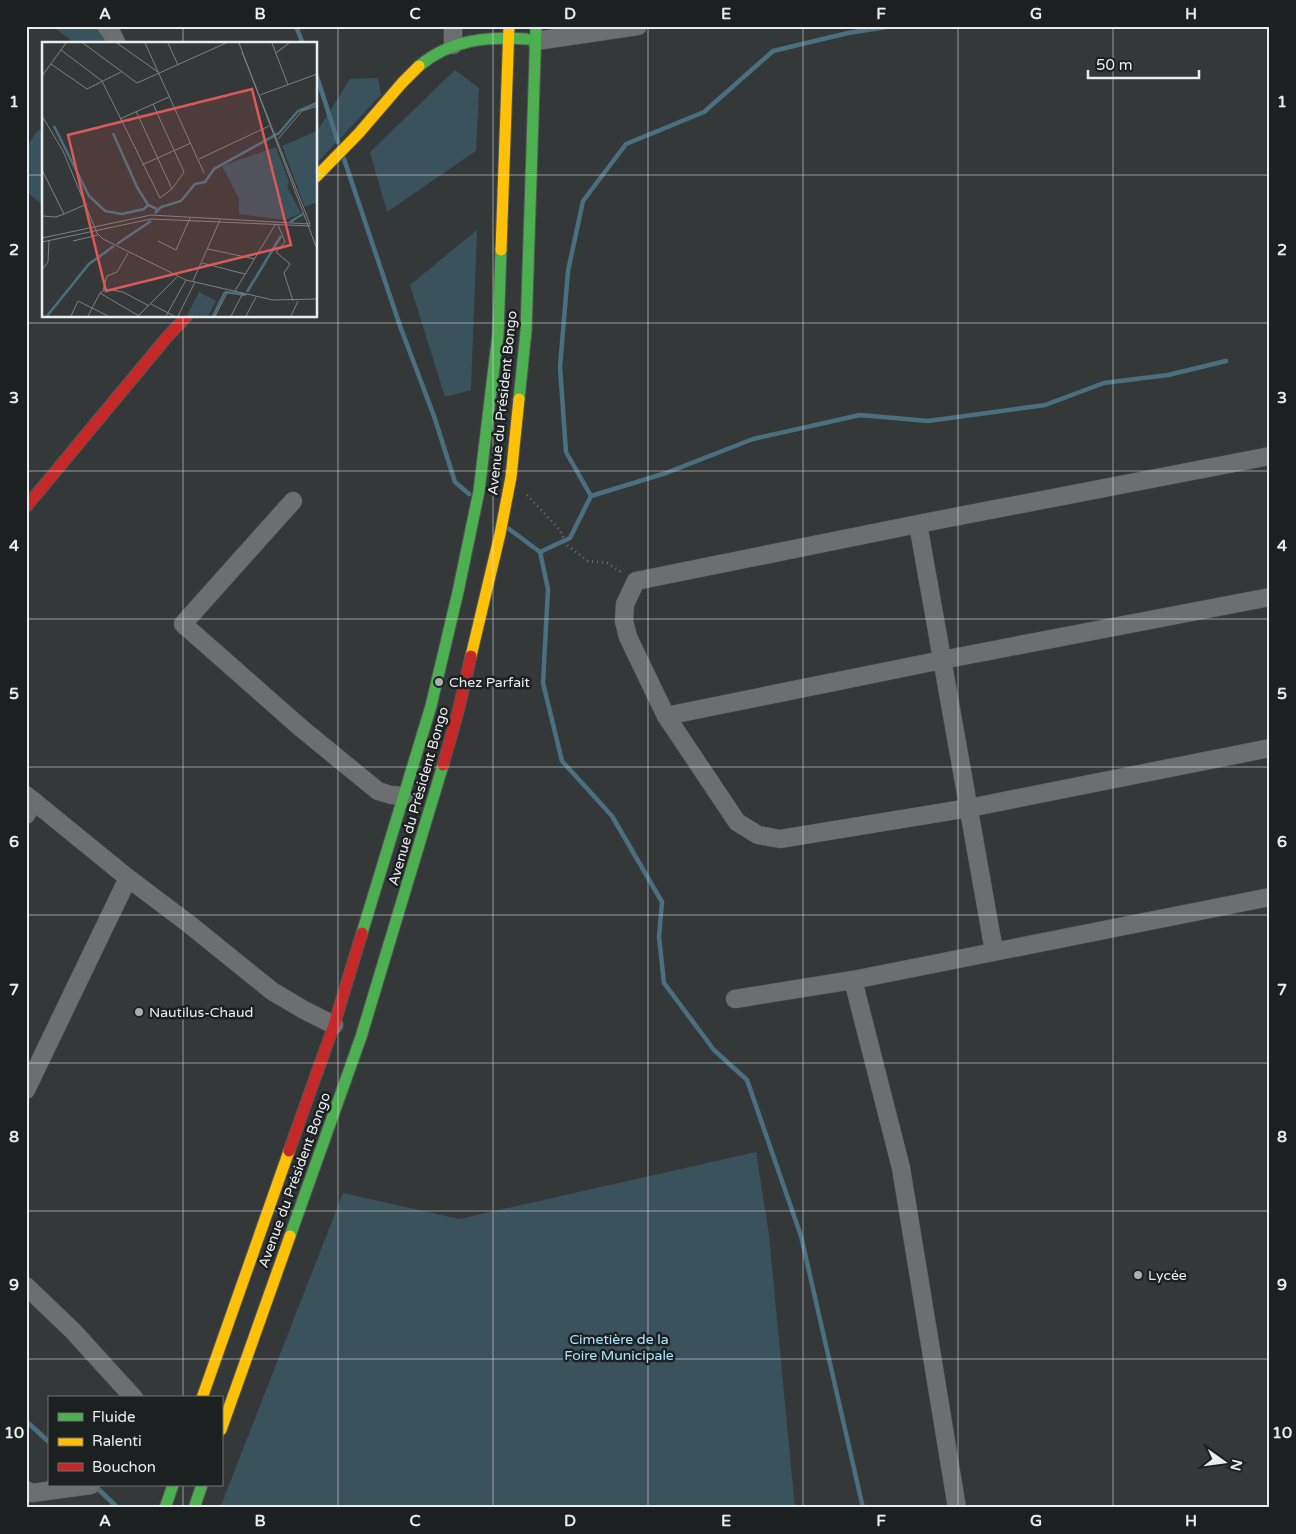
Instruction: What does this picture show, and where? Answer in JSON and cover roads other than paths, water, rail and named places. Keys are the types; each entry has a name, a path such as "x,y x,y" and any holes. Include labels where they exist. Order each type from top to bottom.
{"street":[{"path":"106,26 115,42"},
{"path":"453,26 453,45"},
{"path":"318,175 358,134 408,76 428,58 453,45 509,32 536,33 638,26"},
{"name":"Avenue du Président Bongo","path":"203,1396 334,1025 431,706 471,529 479,490 498,334 509,32"},
{"name":"Avenue du Président Bongo","path":"222,1427 361,1037 458,712 500,534 508,497 526,331 536,33"},
{"path":"26,507 167,337 185,318"},
{"path":"1270,456 918,524 636,582 625,604 624,620 628,637 666,716 737,822 758,835 780,839 969,808 1270,748"},
{"path":"293,501 183,624 301,728 378,791 404,796"},
{"path":"918,524 994,951"},
{"path":"666,716 942,660 1270,597"},
{"path":"29,804 189,924 272,991 334,1025"},
{"path":"26,1090 128,878"},
{"path":"734,999 853,980 1270,897"},
{"path":"853,980 901,1168 957,1508"},
{"path":"26,1286 73,1331 132,1396"},
{"path":"26,1490 32,1493 86,1486"},
{"path":"165,1508 173,1486"},
{"path":"194,1508 202,1486"}],"waterway":[{"path":"296,26 302,42"},
{"path":"591,496 566,452 560,367 568,271 583,201 626,144 704,112 773,51 848,33 892,26"},
{"path":"318,80 338,142"},
{"path":"344,159 400,326 434,416 455,482 469,494"},
{"path":"540,552 570,538 591,496 666,473 753,439 860,415 928,421 1045,405 1104,383 1168,375 1226,361"},
{"path":"509,529 540,552 548,589 543,683 562,761 612,816 662,902 659,937 664,983 714,1050 747,1080 801,1236 863,1508"},
{"path":"26,1421 48,1441"},
{"path":"95,1486 118,1508"}],"place":[{"name":"Chez Parfait","path":"439,682"},
{"name":"Nautilus-Chaud","path":"139,1012"},
{"name":"Lycée","path":"1138,1275"}],"park label":[{"name":"Cimetière de la Foire Municipale","path":"619,1348"}]}
